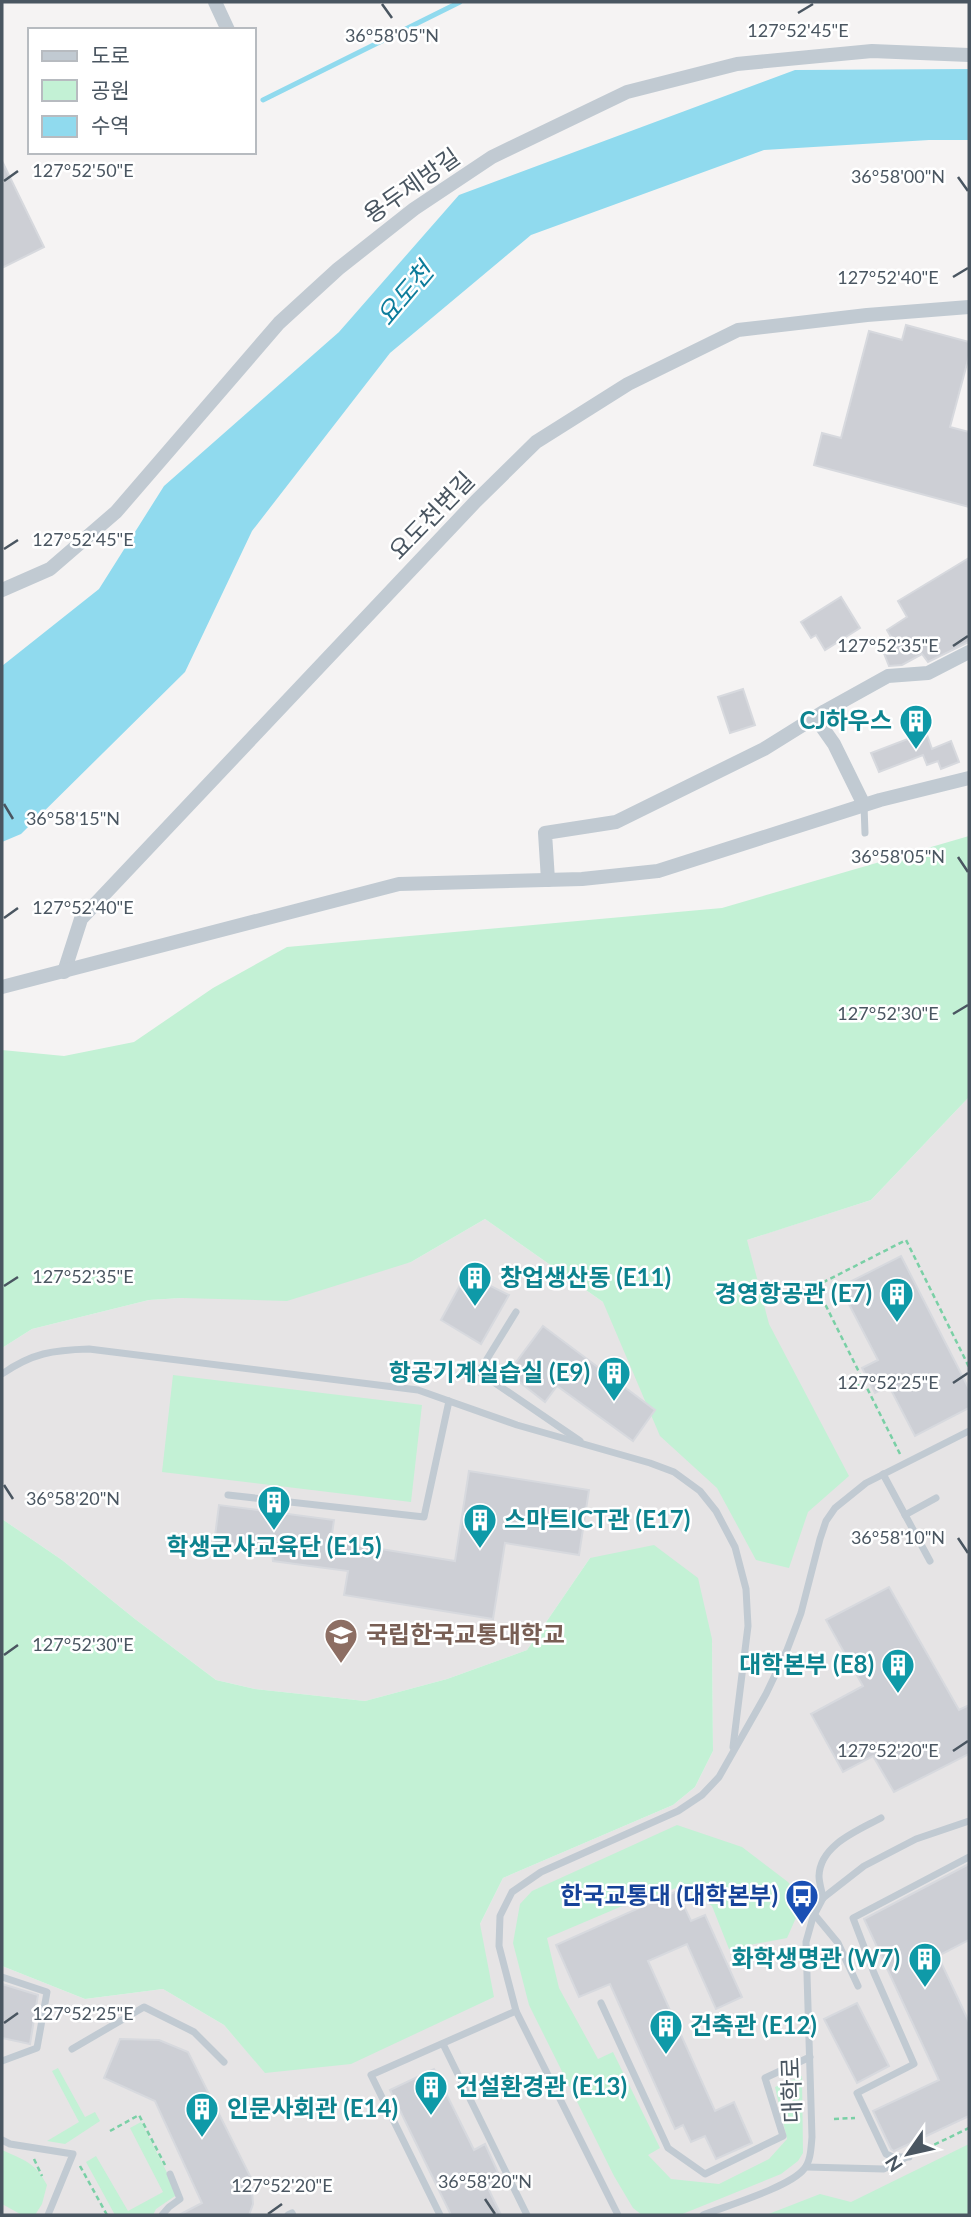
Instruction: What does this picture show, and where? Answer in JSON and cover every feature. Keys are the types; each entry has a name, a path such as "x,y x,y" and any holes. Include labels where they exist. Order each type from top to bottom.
{"street":[{"path":"215,2 227,28"},
{"name":"용두제방길","path":"2,590 50,569 116,512 279,323 338,269 414,209 492,157 627,92 737,64 872,51 969,55"},
{"name":"요도천변길","path":"64,972 81,919 476,501 536,442 628,384 738,330 867,315 969,307"},
{"path":"548,880 545,833 616,822 764,749 888,676 928,673 969,652"},
{"path":"816,717 834,744 864,805"},
{"path":"2,987 399,884 582,879 658,871 864,805 969,778"}],"lane":[{"path":"864,805 865,833"},
{"path":"516,1312 479,1371 586,1446"},
{"path":"2,1374 26,1358 41,1353 89,1349 418,1390 674,1472 700,1491 716,1511 735,1548 746,1589 748,1626 733,1751"},
{"path":"229,1495 424,1517 449,1401"},
{"path":"618,2215 516,2011 499,1946 500,1916 512,1892 541,1872 678,1811 702,1795 719,1777 766,1694 787,1650 801,1612 826,1521 835,1508 854,1491 883,1474 969,1431"},
{"path":"883,1474 930,1561"},
{"path":"905,1515 936,1499"},
{"path":"823,1898 819,1877 826,1855 831,1848 880,1818"},
{"name":"대학로","path":"806,2167 812,2137 806,1942 814,1914 823,1898 875,1860 916,1839 969,1821"},
{"path":"909,2157 886,2154 857,2093 914,2064 853,1918 969,1857"},
{"path":"814,1914 838,1943 858,1986"},
{"path":"2,1977 47,1992 37,2048 2,2060"},
{"path":"601,2003 668,2148 705,2174 783,2136 765,2078 810,2057"},
{"path":"72,2049 144,2007 194,2032 224,2062"},
{"path":"440,2215 370,2076 516,2011"},
{"path":"443,2044 527,2215"},
{"path":"2,2140 10,2144 73,2154 48,2215"},
{"path":"702,2215 779,2185 806,2167 884,2169 909,2157"},
{"path":"163,2215 180,2199 170,2174"}],"path":[{"path":"900,1454 816,1286 906,1240 969,1367"},
{"path":"855,1387 864,1383"},
{"path":"110,2131 139,2115 170,2174"},
{"path":"834,2119 868,2118"},
{"path":"909,2157 969,2128"},
{"path":"73,2154 107,2215"}],"shaded area":[{"name":"국립한국교통대학교","path":"969,1097 969,2215 2,2215 2,1966 85,1999 163,1989 224,2025 265,2072 480,1924 503,1878 673,1805 695,1787 713,1751 712,1639 590,1558 527,1650 447,1679 365,1701 255,1689 216,1680 62,1560 2,1519 2,1348 32,1329 149,1300 182,1298 411,1262 485,1219 603,1302 700,1255 871,1200"}],"green space":[{"path":"969,836 969,1097 871,1200 747,1240 769,1324 849,1476 808,1512 789,1568 756,1560 717,1488 660,1436 603,1302 485,1219 411,1262 287,1301 182,1298 149,1300 32,1329 2,1348 2,1050 64,1056 134,1042 213,988 287,947 722,908"},
{"path":"173,1375 422,1405 411,1502 162,1472"},
{"path":"2,1519 62,1560 216,1680 255,1689 365,1701 447,1679 527,1650 590,1558 654,1545 698,1578 712,1639 713,1751 695,1787 673,1805 503,1878 480,1924 494,1997 351,2064 265,2073 224,2025 163,1989 85,1999 2,1966"},
{"path":"677,1825 742,1847 788,1882 803,1902 787,1938 729,1949 712,1906 682,1886 620,1907 547,1938 559,1988 598,2059 613,2052 660,2148 648,2155 671,2179 719,2184 769,2159 787,2139 775,2087 802,2076 803,2153 798,2161 781,2174 680,2215 642,2215 633,2208 614,2176 529,2005 513,1943 520,1904 532,1891"},
{"path":"58,2068 85,2117 95,2112 100,2121 65,2144 47,2141 79,2122 52,2071"},
{"path":"141,2122 178,2194 156,2209 153,2215 115,2215 86,2162 96,2156 128,2211 163,2192 130,2128"},
{"path":"969,2144 969,2215 766,2215 820,2194 851,2202"},
{"path":"2,2150 23,2159 43,2177 47,2185 42,2204 35,2215 22,2215 2,2204"}],"water":[{"name":"요도천","path":"969,69 969,140 764,150 531,235 390,353 252,531 185,672 21,834 2,842 2,666 99,589 164,486 339,332 459,195 795,70"}],"building":[{"path":"2,161 44,247 2,268"},
{"path":"906,325 969,342 969,356 950,427 969,432 969,507 814,465 822,433 841,438 869,331 902,340"},
{"path":"969,558 969,642 928,662 922,654 902,665 889,666 883,651 895,644 887,630 907,617 898,601"},
{"path":"841,597 860,628 825,650 816,635 811,638 801,622"},
{"path":"743,689 755,725 730,733 718,697"},
{"name":"CJ하우스","path":"926,732 932,749 951,741 959,762 941,769 938,761 927,765 923,755 879,772 871,753"},
{"name":"경영항공관 (E7)","path":"901,1256 969,1389 969,1408 915,1436 889,1386 875,1393 862,1368 878,1360 840,1287"},
{"name":"창업생산동 (E11)","path":"466,1274 509,1295 481,1344 441,1320"},
{"path":"543,1326 655,1410 633,1441 557,1386 545,1402 508,1373"},
{"name":"스마트ICT관 (E17)","path":"469,1471 589,1490 579,1555 505,1543 493,1619 344,1595 348,1571 273,1561 272,1552 214,1544 219,1505 334,1520 331,1541 455,1561"},
{"name":"대학본부 (E8)","path":"889,1587 959,1710 969,1705 969,1754 894,1792 873,1756 843,1772 811,1714 863,1686 826,1620"},
{"name":"화학생명관 (W7)","path":"969,1864 969,1940 938,1956 969,2022 969,2116 894,2151 873,2111 939,2080 864,1919"},
{"name":"건축관 (E12)","path":"677,1891 691,1921 705,1915 742,1997 716,2009 687,1944 648,1961 715,2111 734,2102 752,2143 716,2159 705,2136 691,2142 683,2125 675,2129 610,1984 579,1997 556,1945"},
{"path":"2,1984 38,1995 30,2044 2,2038"},
{"path":"857,2003 889,2066 857,2083 824,2019"},
{"name":"인문사회관 (E14)","path":"120,2039 159,2040 188,2052 251,2178 253,2204 249,2215 179,2215 202,2203 155,2101 104,2078"},
{"name":"건설환경관 (E13)","path":"434,2069 474,2150 485,2144 501,2179 487,2186 501,2215 451,2215 390,2090"}],"waterway":[{"path":"263,100 460,2"}],"place":[{"name":"CJ하우스","path":"916,751"},
{"name":"창업생산동 (E11)","path":"475,1308"},
{"name":"경영항공관 (E7)","path":"897,1324"},
{"name":"항공기계실습실 (E9)","path":"614,1403"},
{"name":"학생군사교육단 (E15)","path":"274,1532"},
{"name":"스마트ICT관 (E17)","path":"480,1550"},
{"name":"국립한국교통대학교","path":"341,1665"},
{"name":"대학본부 (E8)","path":"898,1695"},
{"name":"한국교통대 (대학본부)","path":"802,1926"},
{"name":"화학생명관 (W7)","path":"925,1989"},
{"name":"건축관 (E12)","path":"666,2056"},
{"name":"건설환경관 (E13)","path":"431,2117"},
{"name":"인문사회관 (E14)","path":"202,2139"}]}
